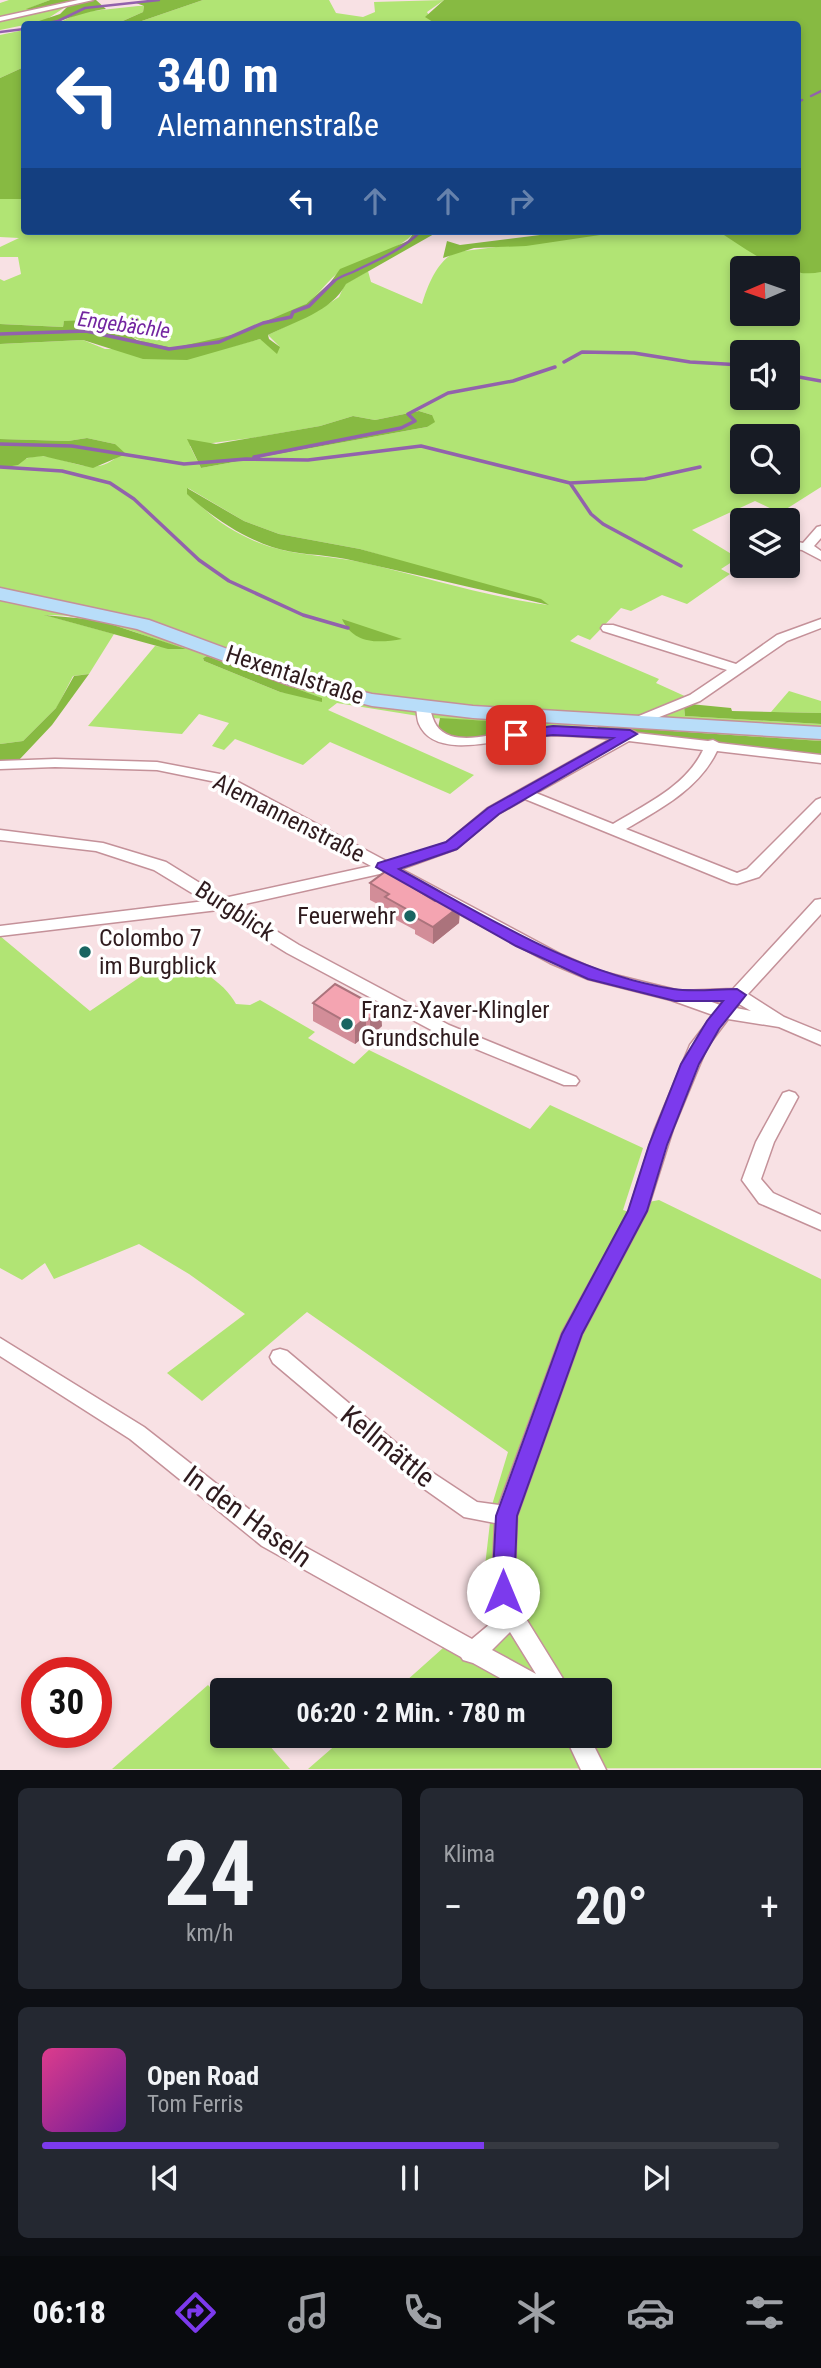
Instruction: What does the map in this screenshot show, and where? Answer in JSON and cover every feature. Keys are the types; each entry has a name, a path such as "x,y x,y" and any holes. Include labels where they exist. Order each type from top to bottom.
{"main road":[{"name":"Hexentalstraße","path":"0,594 117,617 174,634 332,692 423,708 635,728 821,733"}],"street":[{"path":"0,19 89,0"},
{"path":"806,547 821,530"},
{"path":"800,546 821,556"},
{"name":"Hexentalstraße","path":"635,728 687,702 782,638 821,623"},
{"path":"608,628 739,669"},
{"path":"423,708 426,724 433,731 445,739 463,742 553,731 635,728 713,744 821,759"},
{"path":"0,931 222,904 409,862 451,846 471,827 523,793 635,728"},
{"path":"612,830 660,803 708,759 713,744"},
{"name":"Alemannenstraße","path":"0,765 115,764 178,768 220,778 556,959 594,975 675,995 723,1012 782,1022"},
{"path":"523,793 725,876 742,878 753,873 821,803"},
{"name":"Burgblick","path":"0,835 98,846 160,866 326,967 443,1029 570,1081"},
{"path":"551,1678 510,1613 503,1592 506,1516 572,1334 622,1246 638,1211 677,1094 699,1045 737,995 821,904"},
{"name":"Alemannenstraße","path":"675,995 737,995 782,1022 821,1039"},
{"path":"789,1097 765,1142 751,1180 766,1198 821,1223"},
{"name":"In den Haseln","path":"0,1346 137,1433 270,1539 520,1678"},
{"name":"Kellmättle","path":"280,1357 420,1475 472,1510 506,1516"},
{"path":"471,1653 498,1631 510,1613"},
{"path":"583,1748 594,1769"}],"green space":[{"path":"9,0 50,0 27,9 70,4 44,21 21,21 21,26 0,30 0,3"},
{"path":"50,0 96,0 106,9 55,21 39,21 60,14 69,5 34,11 26,9"},
{"path":"203,0 329,0 336,13 363,17 375,12 374,2 444,0 427,12 432,21 142,21"},
{"path":"203,0 142,21 123,21 143,12 144,6 136,3"},
{"path":"444,0 821,0 821,272 800,272 800,256 757,256 724,235 801,235 801,21 431,21 425,17"},
{"path":"144,6 143,12 123,21 62,21 83,12"},
{"path":"21,31 21,68 0,78 0,35"},
{"path":"21,68 21,199 0,199 0,78"},
{"path":"0,199 21,199 21,235 412,235 392,249 341,271 306,304 278,319 223,339 173,348 151,344 131,336 118,329 117,319 64,322 63,327 0,324 0,279 4,281 21,274 18,257 0,257 0,247 19,238 0,237"},
{"path":"412,235 432,235 346,284 322,309 268,335 269,339 280,347 277,354 260,339 187,360 143,359 83,340 0,344 0,324 63,327 64,321 117,319 118,329 137,340 173,348 236,334 306,304 330,283 340,269 408,241"},
{"path":"540,235 600,235 526,246 474,248 443,258 447,241 460,245"},
{"path":"594,235 725,235 762,256 730,256 730,326 800,326 800,273 821,272 821,487 788,508 770,508 755,501 740,508 730,508 730,513 692,530 730,553 730,563 721,569 730,574 687,604 662,595 631,611 621,608 590,640 578,635 570,641 659,679 656,683 689,698 684,707 685,716 821,724 821,741 600,726 542,728 539,724 431,718 337,703 328,710 474,775 450,794 330,742 303,765 235,739 224,750 212,746 229,723 199,714 182,734 88,726 155,646 184,649 98,621 45,615 114,634 89,674 73,676 57,707 23,741 0,744 0,468 37,456 89,466 98,466 117,457 115,444 87,438 68,441 0,439 0,344 83,340 105,349 219,350 260,339 280,347 268,335 319,310 339,297 345,284 368,271 371,282 422,304 431,281 444,261 456,252","holes":["419,411 432,415 427,427 201,468 190,446 320,426 353,416 375,420","188,488 244,521 279,534 360,549 549,605 478,592 360,562 296,553 263,545 214,517 194,498","207,656 321,698 280,692 204,661 203,658"]},
{"path":"419,411 432,415 435,422 427,427 201,468 187,439 216,444 320,426 353,416 375,420"},
{"path":"87,438 115,444 126,454 93,468 43,456 27,458 18,465 0,468 0,439 68,441"},
{"path":"187,488 244,521 279,534 360,549 541,599 549,605 346,559 272,547 249,538 216,518 187,494"},
{"path":"44,615 98,620 186,649 168,649"},
{"path":"342,619 402,639 376,641 360,638 353,634"},
{"path":"207,656 322,698 322,702 280,692 204,661 203,658"},
{"path":"89,674 52,725 19,760 0,762 0,744 23,741 56,708 74,676"},
{"path":"789,691 821,701 821,713 771,712"},
{"path":"690,704 731,708 732,711 821,713 821,724 685,716 684,707"},
{"path":"440,718 539,724 542,728 488,737 459,737 438,728"},
{"path":"599,726 821,741 821,755 597,728"},
{"path":"0,936 90,1011 168,958 206,974 224,988 236,1004 250,1005 260,1000 315,1032 308,1038 354,1064 369,1050 530,1129 550,1105 643,1148 623,1210 643,1217 649,1202 659,1200 821,1279 821,1768 308,1769 332,1748 612,1748 612,1678 409,1678 443,1648 456,1655 487,1627 485,1566 492,1505 508,1452 307,1312 202,1401 167,1373 245,1314 189,1274 139,1244 54,1279 45,1263 22,1280 0,1268"},
{"path":"208,1685 210,1748 272,1748 290,1769 112,1769"}],"building":[{"path":"386,871 435,901 441,896 460,906 433,927 385,897 389,894 370,883"},
{"path":"335,984 381,1009 355,1027 313,1003"}],"waterway":[{"path":"58,21 85,8 159,0"},
{"path":"0,32 21,29"},
{"name":"Engebächle","path":"811,96 821,91"},
{"name":"Engebächle","path":"332,283 390,254 416,235"},
{"name":"Engebächle","path":"0,334 86,331 169,349 219,342 263,323 291,317 293,312 309,306 332,283"},
{"path":"564,362 582,352 634,353 690,362 730,364"},
{"path":"254,457 401,428 415,421 408,414 448,393 513,381 555,367"},
{"path":"800,377 821,381"},
{"path":"0,444 72,446 184,464 246,459 308,460 421,446 570,483"},
{"path":"0,467 62,471 110,483 134,499 199,560 229,581 303,615 348,628"},
{"path":"570,483 645,479 700,467"},
{"path":"570,483 591,514 603,524 681,566"}],"place":[{"name":"Feuerwehr","path":"410,916"},
{"name":"Colombo 7 im Burgblick","path":"85,952"},
{"name":"Franz-Xaver-Klingler Grundschule","path":"347,1024"}],"route":[{"path":"503,1592 502,1563 506,1516 528,1447 572,1334 622,1246 638,1211 652,1161 699,1045 737,995 675,995 594,975 522,943 384,867 409,862 451,846 493,811 630,734 553,731 516,735"}]}
